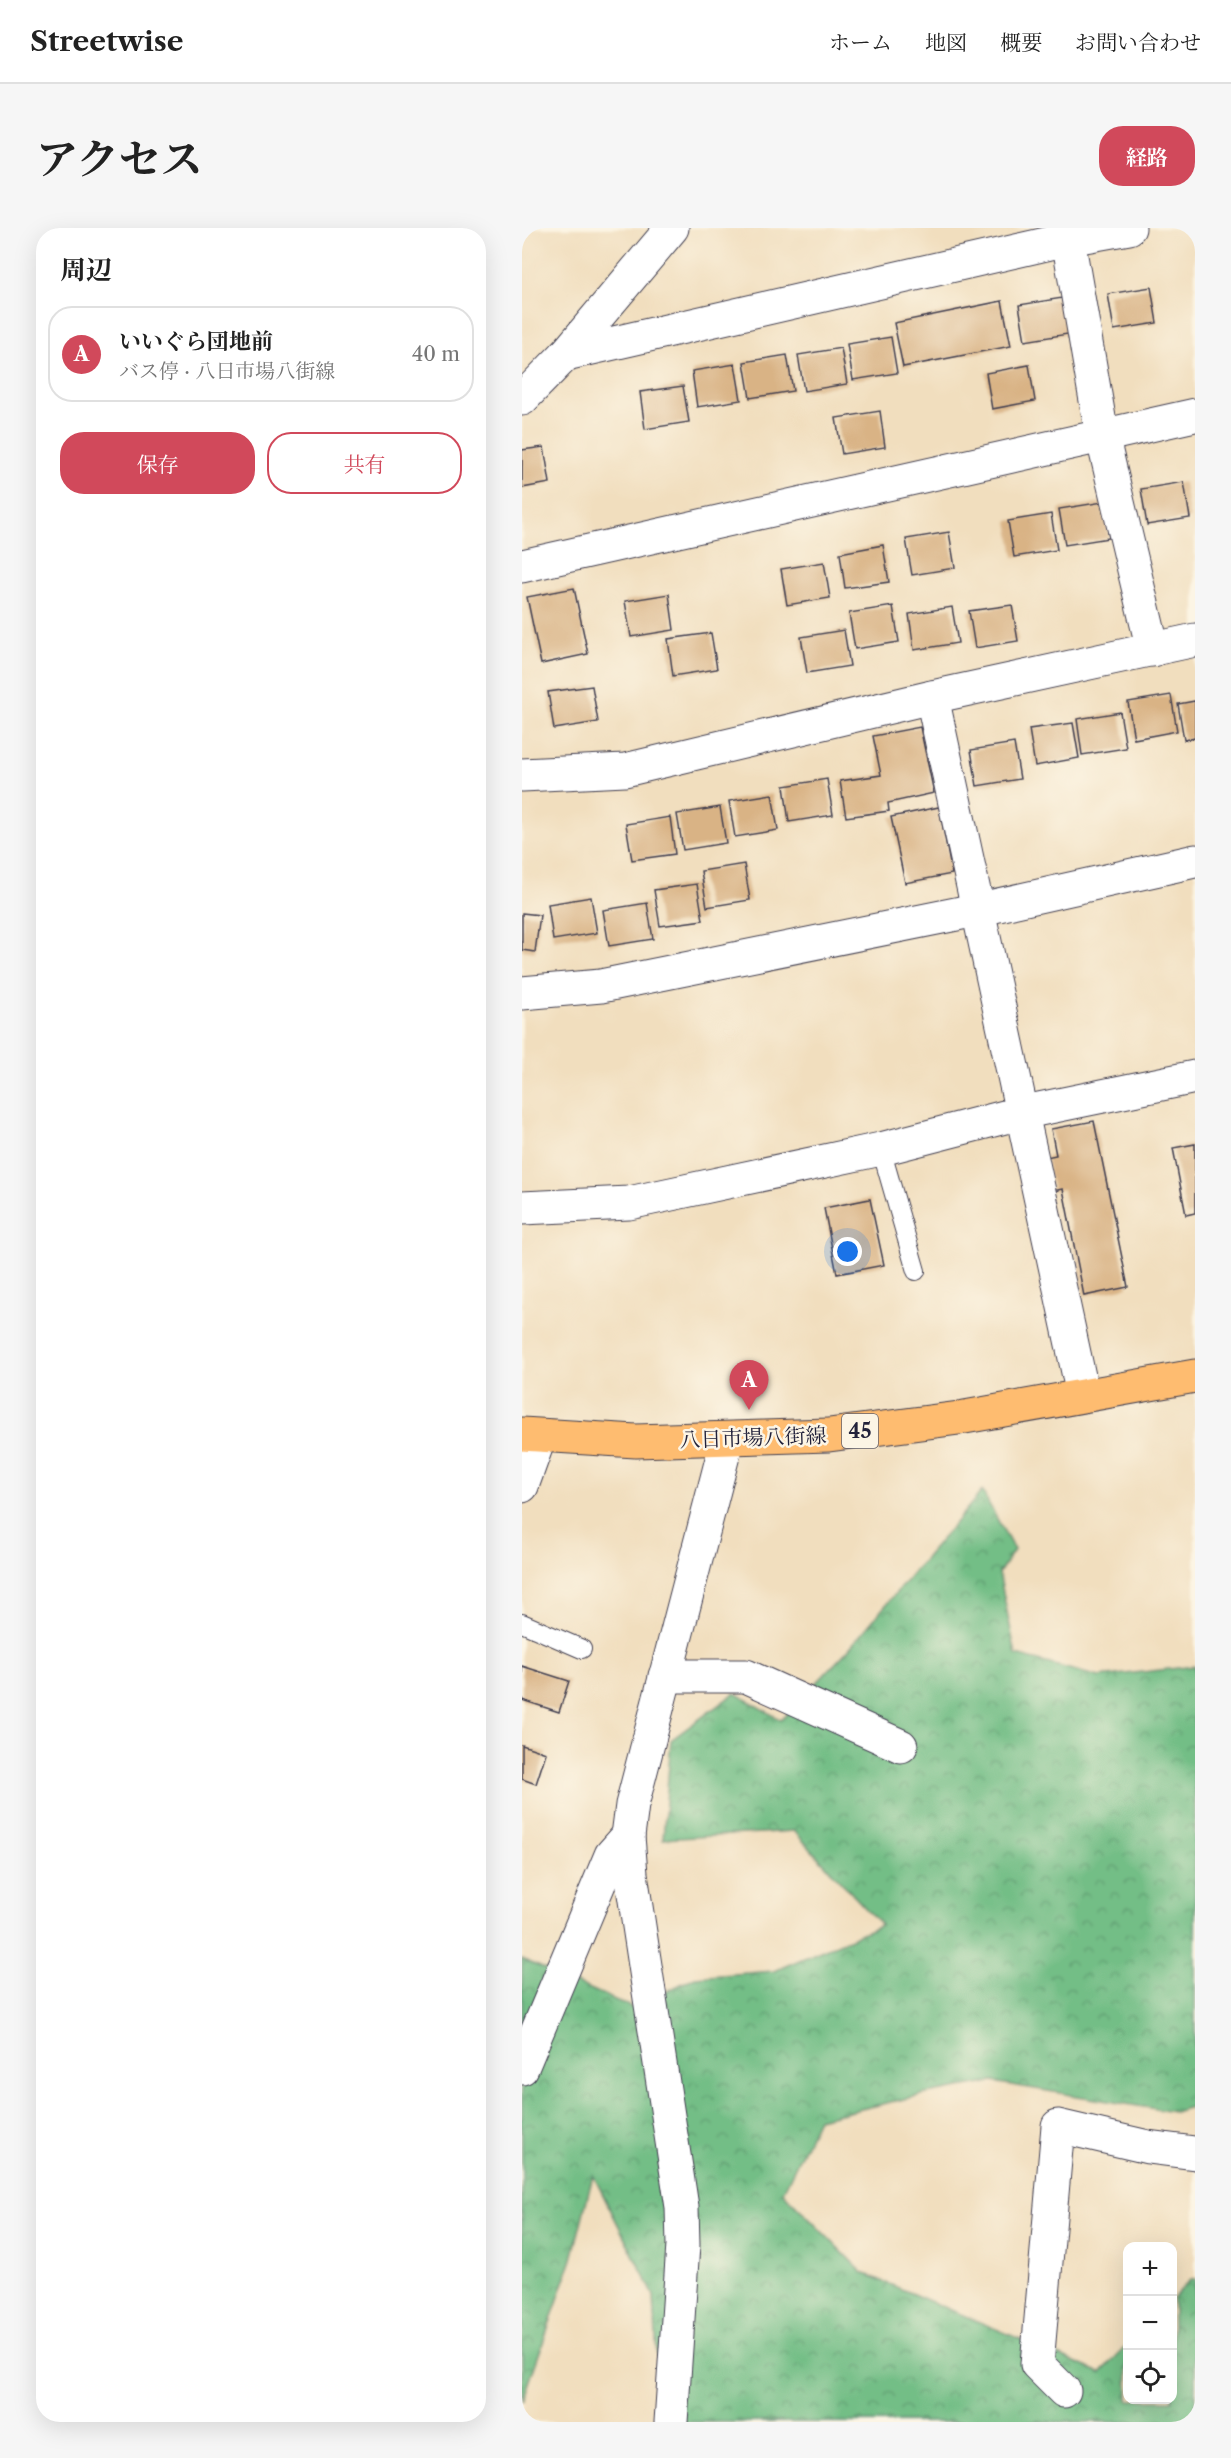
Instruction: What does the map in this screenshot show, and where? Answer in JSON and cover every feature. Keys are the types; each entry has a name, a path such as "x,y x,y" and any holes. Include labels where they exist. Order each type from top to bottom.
{"main road":[{"name":"八日市場八街線","path":"531,1435 636,1442 829,1435 959,1418 1195,1376"}],"street":[{"path":"522,399 566,354 672,228"},
{"path":"566,354 1068,239 1129,228"},
{"path":"1068,239 1102,435 1153,650"},
{"path":"522,566 1195,414"},
{"path":"522,775 625,770 932,697 1195,640"},
{"path":"932,697 976,910 1083,1395"},
{"path":"522,993 601,986 976,910 1195,861"},
{"path":"522,1208 629,1203 881,1149 1020,1113 1195,1077"},
{"path":"522,1486 531,1435"},
{"path":"665,2419 683,2246 682,2207 628,1836 632,1805 727,1440"},
{"path":"665,1676 746,1676 901,1746"},
{"path":"522,2068 611,1855 628,1836"},
{"path":"1064,2391 1037,2364 1058,2126 1148,2147 1195,2153"}],"lane":[{"path":"881,1149 916,1271"},
{"path":"522,1623 582,1648"}],"green space":[{"path":"982,1491 1014,1550 999,1573 1016,1655 1099,1677 1195,1666 1195,2106 1174,2112 993,2082 926,2094 818,2119 783,2192 863,2273 1101,2373 1123,2349 1123,2404 1177,2404 1177,2294 1190,2280 1195,2280 1195,2422 660,2422 654,2296 593,2175 572,2259 522,2403 522,1959 633,2008 695,1977 774,1971 881,1925 794,1831 663,1839 671,1740 735,1693 781,1720 847,1651"}],"building":[{"path":"1151,287 1157,323 1114,330 1108,294"},
{"path":"1062,298 1068,334 1025,341 1019,305"},
{"path":"1002,301 1011,346 903,367 894,323"},
{"path":"891,337 897,373 853,380 847,344"},
{"path":"841,348 847,384 804,391 798,355"},
{"path":"787,355 793,391 750,398 744,362"},
{"path":"735,364 741,400 697,407 692,371"},
{"path":"1029,365 1035,401 992,409 986,373"},
{"path":"683,386 689,422 645,429 640,392"},
{"path":"880,411 885,447 842,454 836,418"},
{"path":"544,447 550,483 522,488 522,450"},
{"path":"1184,482 1190,518 1147,525 1141,489"},
{"path":"1103,502 1109,538 1065,545 1059,509"},
{"path":"1051,514 1057,550 1014,557 1008,521"},
{"path":"949,532 955,568 912,575 906,539"},
{"path":"883,545 889,582 845,588 840,553"},
{"path":"824,562 830,598 787,605 781,569"},
{"path":"574,588 588,654 541,664 527,597"},
{"path":"669,594 674,630 631,637 625,601"},
{"path":"1012,605 1018,641 975,648 969,611"},
{"path":"893,606 899,642 855,649 849,613"},
{"path":"952,607 958,643 914,650 909,614"},
{"path":"844,630 850,666 807,673 801,637"},
{"path":"711,633 717,669 673,676 668,639"},
{"path":"592,686 598,722 554,729 548,692"},
{"path":"1171,695 1177,731 1134,739 1128,702"},
{"path":"1195,701 1195,738 1184,740 1178,704"},
{"path":"1120,712 1126,748 1082,755 1077,719"},
{"path":"1073,723 1079,758 1035,766 1029,729"},
{"path":"920,727 934,793 888,803 889,811 846,817 840,781 881,775 873,736"},
{"path":"1014,743 1020,779 977,786 971,750"},
{"path":"827,779 833,815 789,822 784,786"},
{"path":"772,794 778,830 735,837 729,801"},
{"path":"720,807 726,843 683,850 677,814"},
{"path":"939,807 952,874 905,883 891,817"},
{"path":"670,817 675,854 632,860 626,824"},
{"path":"744,864 750,900 707,907 701,871"},
{"path":"697,884 703,920 660,926 654,890"},
{"path":"591,897 597,933 553,940 548,904"},
{"path":"647,903 653,939 609,946 603,910"},
{"path":"522,913 540,915 535,952 522,950"},
{"path":"1094,1121 1128,1287 1084,1296 1063,1189 1053,1191 1046,1157 1056,1155 1051,1129"},
{"path":"1195,1144 1195,1213 1186,1215 1173,1148"},
{"path":"870,1199 884,1265 837,1274 824,1208"},
{"path":"522,1666 569,1681 559,1712 522,1700"},
{"path":"522,1745 546,1753 536,1784 522,1779"}],"place":[{"name":"いいぐら団地前","path":"749,1410"}]}
